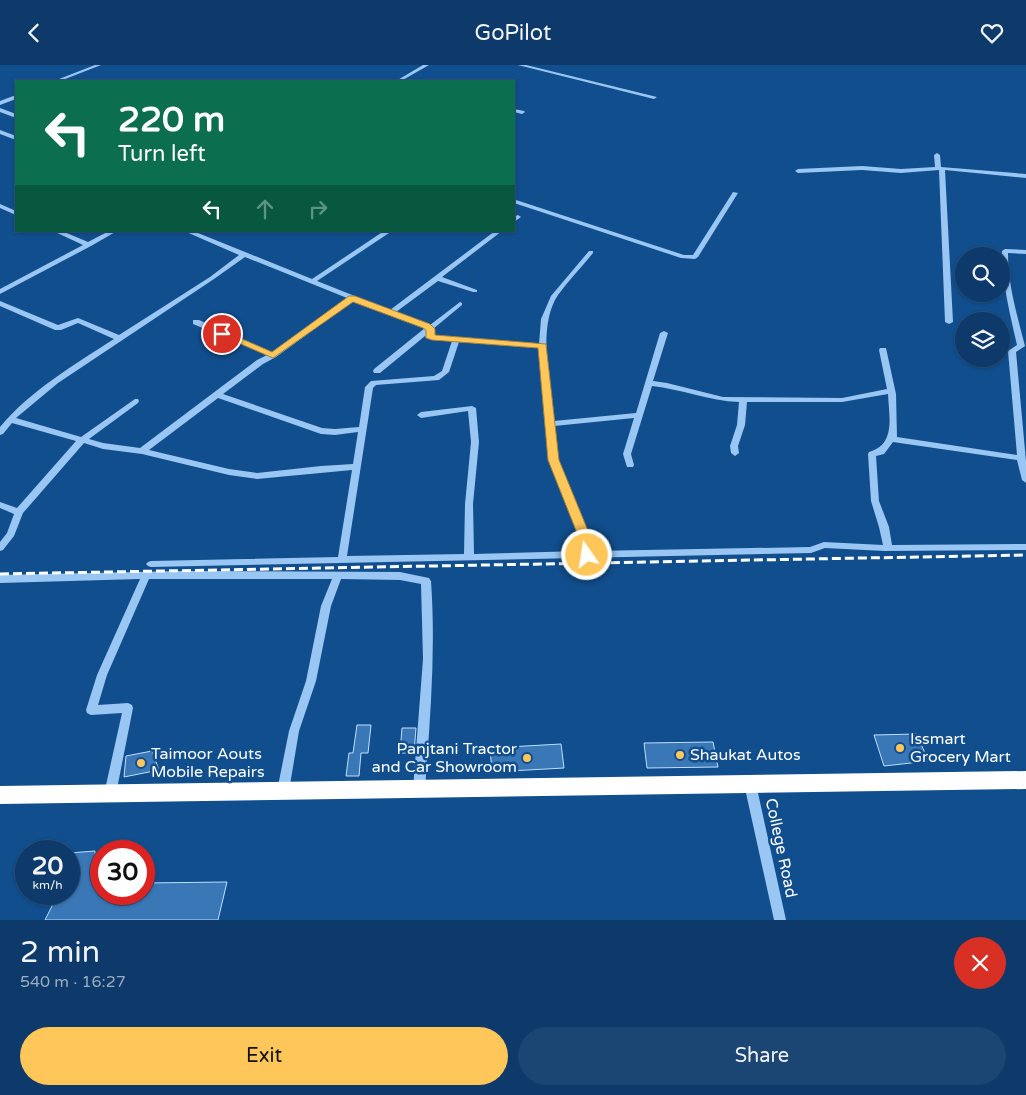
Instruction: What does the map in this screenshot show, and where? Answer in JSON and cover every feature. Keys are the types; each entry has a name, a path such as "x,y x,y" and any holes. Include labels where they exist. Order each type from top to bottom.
{"highway":[{"path":"0,795 1026,780"}],"street":[{"path":"59,80 99,65"},
{"path":"402,80 427,65"},
{"path":"520,65 654,97 647,91 531,65"},
{"path":"0,103 15,97"},
{"path":"0,110 15,116"},
{"path":"515,110 522,112"},
{"path":"0,131 15,138"},
{"path":"937,155 940,169 948,322"},
{"path":"798,171 862,168 901,171 940,169 1026,176"},
{"path":"515,201 683,257 695,257 735,193"},
{"path":"0,206 15,213"},
{"path":"58,232 89,245"},
{"path":"0,292 112,232"},
{"path":"189,232 430,329"},
{"path":"312,282 387,232"},
{"path":"391,313 498,232"},
{"path":"587,555 585,538 554,460 542,346 545,319 554,296 591,251"},
{"path":"1026,252 1006,251 1005,265 1009,295 1023,347 1012,351 1021,458 1026,480"},
{"path":"0,432 12,420 15,414 55,381 244,254"},
{"path":"437,278 475,291"},
{"path":"142,451 260,362 273,355 352,298"},
{"path":"0,303 58,328 78,321 119,338"},
{"path":"377,371 460,304"},
{"path":"196,322 273,355"},
{"path":"430,329 429,336 456,340 542,346"},
{"path":"630,465 627,454 664,333"},
{"path":"342,561 369,387 374,383 436,378 445,372 456,340"},
{"path":"883,350 891,391 893,437 881,452 872,455 876,501 888,548"},
{"path":"648,383 667,385 723,399 842,399 891,391"},
{"path":"218,395 321,431 335,432 362,429"},
{"path":"735,453 734,446 741,425 742,399"},
{"path":"0,548 11,534 19,512 82,440 135,401"},
{"path":"421,415 472,409 475,442 469,504 469,558"},
{"path":"549,424 640,415"},
{"path":"12,420 103,446 142,451 229,473 257,476 356,467"},
{"path":"891,439 1021,458"},
{"path":"0,505 19,512"},
{"path":"151,564 811,550 824,545 888,548 1026,547"},
{"path":"284,791 294,731 311,681 326,606 338,575"},
{"path":"0,579 338,575 400,576 426,581 429,618 428,671 419,789"},
{"path":"110,794 128,708 91,710 102,675 146,576"},
{"name":"College Road","path":"750,784 780,920"}],"building":[{"path":"357,725 371,725 368,753 361,753 359,776 346,776 349,753 353,753"},
{"path":"402,728 416,728 414,753 400,753"},
{"name":"Issmart Grocery Mart","path":"916,734 929,761 884,766 874,735"},
{"name":"Shaukat Autos","path":"713,742 718,767 647,768 644,743"},
{"name":"Panjtani Tractor and Car Showroom","path":"561,744 564,768 492,772 490,748"},
{"name":"Taimoor Aouts Mobile Repairs","path":"152,751 159,770 124,777 126,756"},
{"path":"90,851 90,905 155,905 155,883 227,882 218,920 45,920 52,905 80,905 80,852"}],"railway":[{"path":"0,574 1026,555"}],"place":[{"name":"Issmart Grocery Mart","path":"900,748"},
{"name":"Shaukat Autos","path":"680,755"},
{"name":"Panjtani Tractor and Car Showroom","path":"527,758"},
{"name":"Taimoor Aouts Mobile Repairs","path":"141,763"}],"route":[{"path":"222,334 273,355 352,298 426,326 430,329 429,336 435,338 542,346 545,391 554,460 585,538 587,555"}]}
